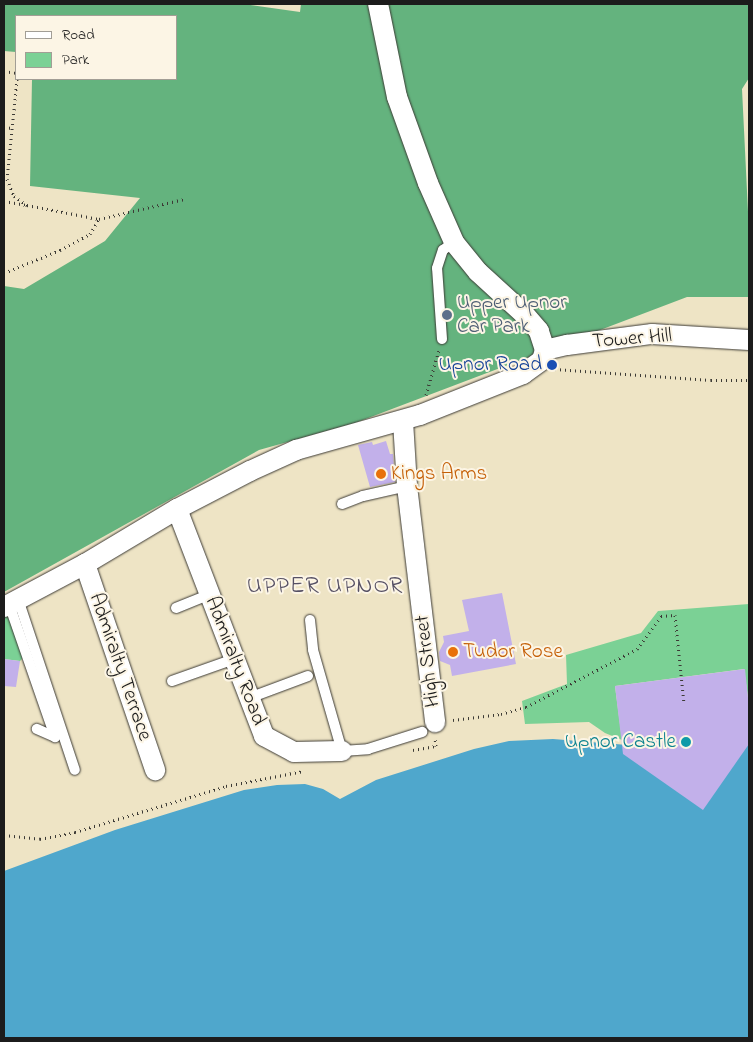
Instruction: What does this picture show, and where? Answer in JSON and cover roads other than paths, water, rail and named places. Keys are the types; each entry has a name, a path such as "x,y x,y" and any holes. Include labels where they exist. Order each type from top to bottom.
{"street":[{"path":"10,603 85,564 177,509 250,471 296,450 412,418 524,374 542,360 545,350 539,331 524,314 478,272 454,242 428,183 397,97 378,4"},
{"name":"Tower Hill","path":"545,350 567,344 652,334 749,340"},
{"name":"High Street","path":"412,418 407,486 429,727"},
{"name":"Admiralty Road","path":"177,509 264,736 294,752 342,751"},
{"name":"Admiralty Terrace","path":"85,564 156,770"}],"lane":[{"path":"442,339 437,268 443,250 454,242"},
{"path":"342,504 363,496 407,486"},
{"path":"176,608 210,594"},
{"path":"10,603 55,737 38,730"},
{"path":"10,603 75,770"},
{"path":"310,620 313,650 342,751 368,749 429,727"},
{"path":"172,681 234,659"},
{"path":"249,698 308,676"}],"water":[{"path":"749,724 749,1038 4,1038 4,871 115,830 244,790 277,785 305,784 323,789 340,799 376,780 474,749 509,741 553,739 640,746"}],"place":[{"name":"Upper Upnor Car Park","path":"447,315"},
{"name":"Upnor Road","path":"552,365"},
{"name":"Kings Arms","path":"381,474"},
{"name":"Tudor Rose","path":"453,652"},
{"name":"Upnor Castle","path":"686,742"}],"district":[{"name":"UPPER UPNOR","path":"325,587"}]}
